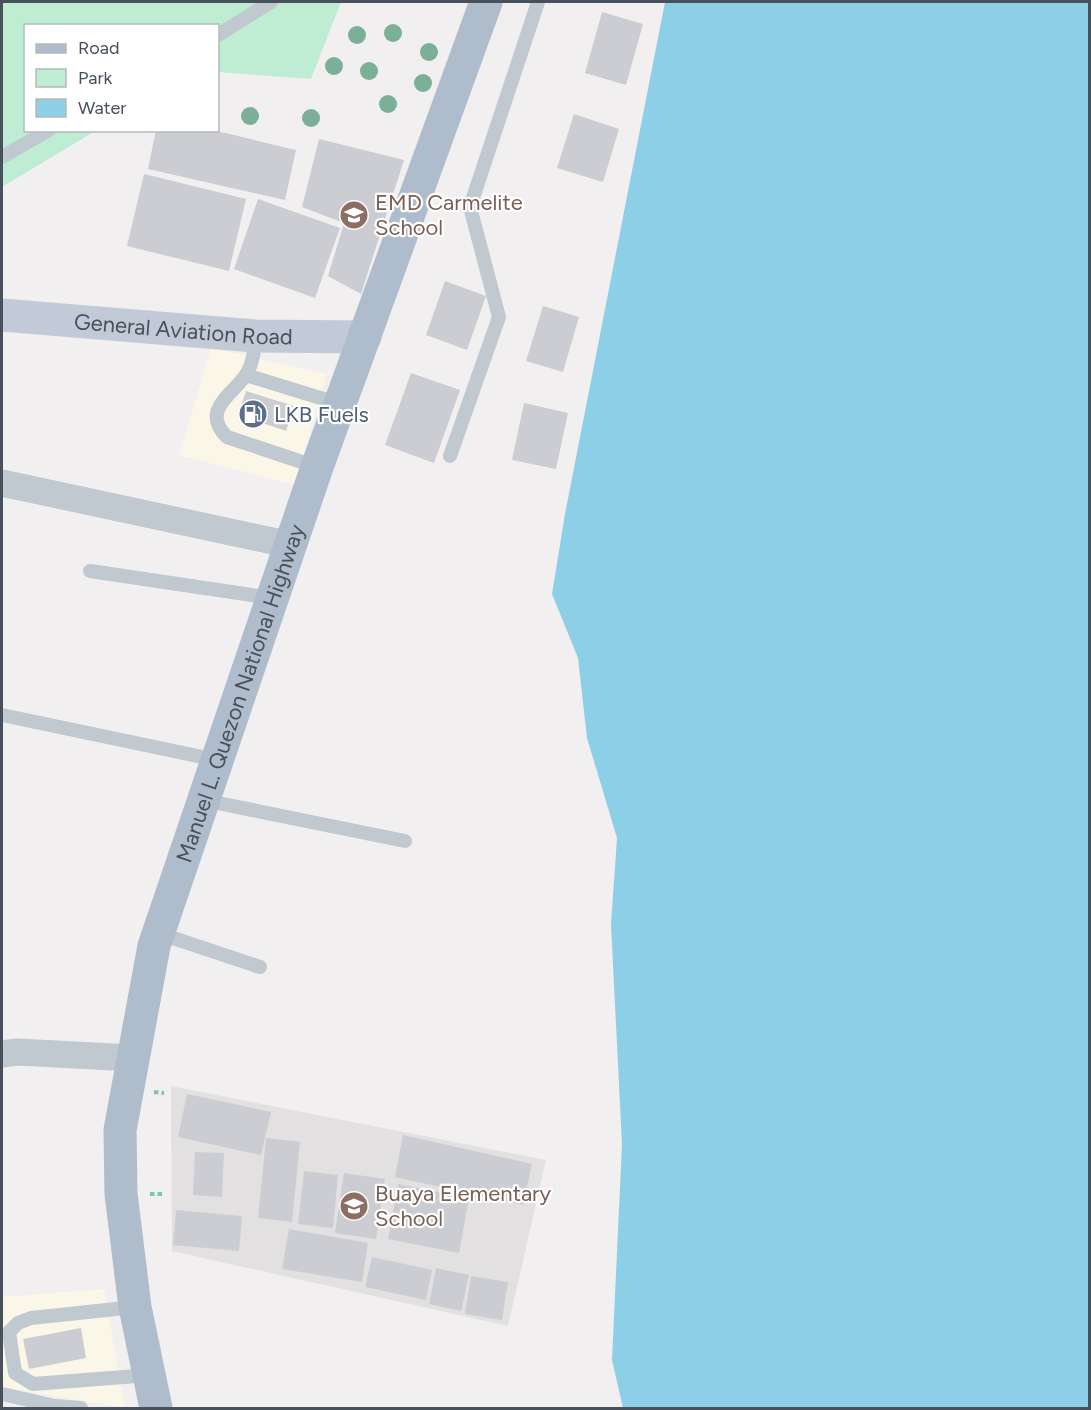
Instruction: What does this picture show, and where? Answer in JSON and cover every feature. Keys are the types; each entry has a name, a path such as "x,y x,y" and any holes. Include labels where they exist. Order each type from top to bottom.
{"main road":[{"name":"Manuel L. Quezon National Highway","path":"156,1408 135,1306 121,1194 120,1130 154,946 340,404 486,2"},
{"name":"General Aviation Road","path":"2,315 255,336 365,337"}],"street":[{"path":"2,483 291,545"},
{"path":"2,1054 17,1052 133,1058"}],"lane":[{"path":"219,34 271,2"},
{"path":"450,456 499,316 470,207 537,2"},
{"path":"2,157 46,132"},
{"path":"255,336 254,358 246,375 223,398 216,419 220,430 227,437 318,467"},
{"path":"246,375 340,404"},
{"path":"90,571 272,598"},
{"path":"2,715 217,760"},
{"path":"203,800 405,841"},
{"path":"158,933 260,968"},
{"path":"135,1306 31,1318 18,1323 9,1332 15,1373 33,1384 150,1375"},
{"path":"2,1394 55,1406 81,1408"}],"shaded area":[{"name":"LKB Fuels","path":"211,348 327,374 295,485 179,455"},
{"name":"Buaya Elementary School","path":"171,1086 546,1160 508,1326 172,1251"},
{"path":"104,1289 125,1408 2,1387 2,1297"}],"green space":[{"path":"2,2 341,2 311,79 219,72 219,24 24,24 24,132 93,132 2,187"}],"water":[{"path":"665,2 1089,2 1089,1408 623,1408 612,1360 622,1144 611,924 617,838 587,738 578,658 552,594 565,514"}],"building":[{"path":"602,12 643,24 626,85 585,73"},
{"path":"574,114 619,129 603,182 557,168"},
{"path":"219,131 296,150 285,200 148,169 156,132"},
{"name":"EMD Carmelite School","path":"319,139 404,160 361,294 328,276 344,223 302,207"},
{"path":"144,174 246,199 229,271 127,246"},
{"path":"258,199 340,228 315,298 234,269"},
{"path":"445,281 486,296 467,350 426,335"},
{"path":"543,306 579,317 563,372 526,361"},
{"path":"411,373 460,390 434,463 385,445"},
{"path":"246,391 294,406 286,431 238,415"},
{"path":"524,403 568,413 556,469 512,460"},
{"path":"187,1094 271,1112 261,1155 178,1137"},
{"path":"403,1135 532,1164 523,1205 395,1177"},
{"path":"266,1138 300,1142 292,1222 258,1218"},
{"path":"195,1152 224,1153 222,1197 193,1195"},
{"path":"304,1171 338,1175 333,1228 298,1224"},
{"path":"344,1173 385,1179 376,1239 335,1233"},
{"path":"398,1184 469,1198 459,1253 388,1239"},
{"path":"176,1210 242,1216 239,1251 173,1245"},
{"path":"289,1229 368,1243 362,1282 282,1269"},
{"path":"372,1257 432,1270 426,1300 365,1287"},
{"path":"436,1268 469,1275 461,1311 429,1304"},
{"path":"471,1276 508,1282 502,1320 465,1314"},
{"path":"81,1328 86,1358 29,1369 23,1339"}],"place":[{"name":"EMD Carmelite School","path":"354,215"},
{"name":"LKB Fuels","path":"253,414"},
{"name":"Buaya Elementary School","path":"354,1206"}]}
